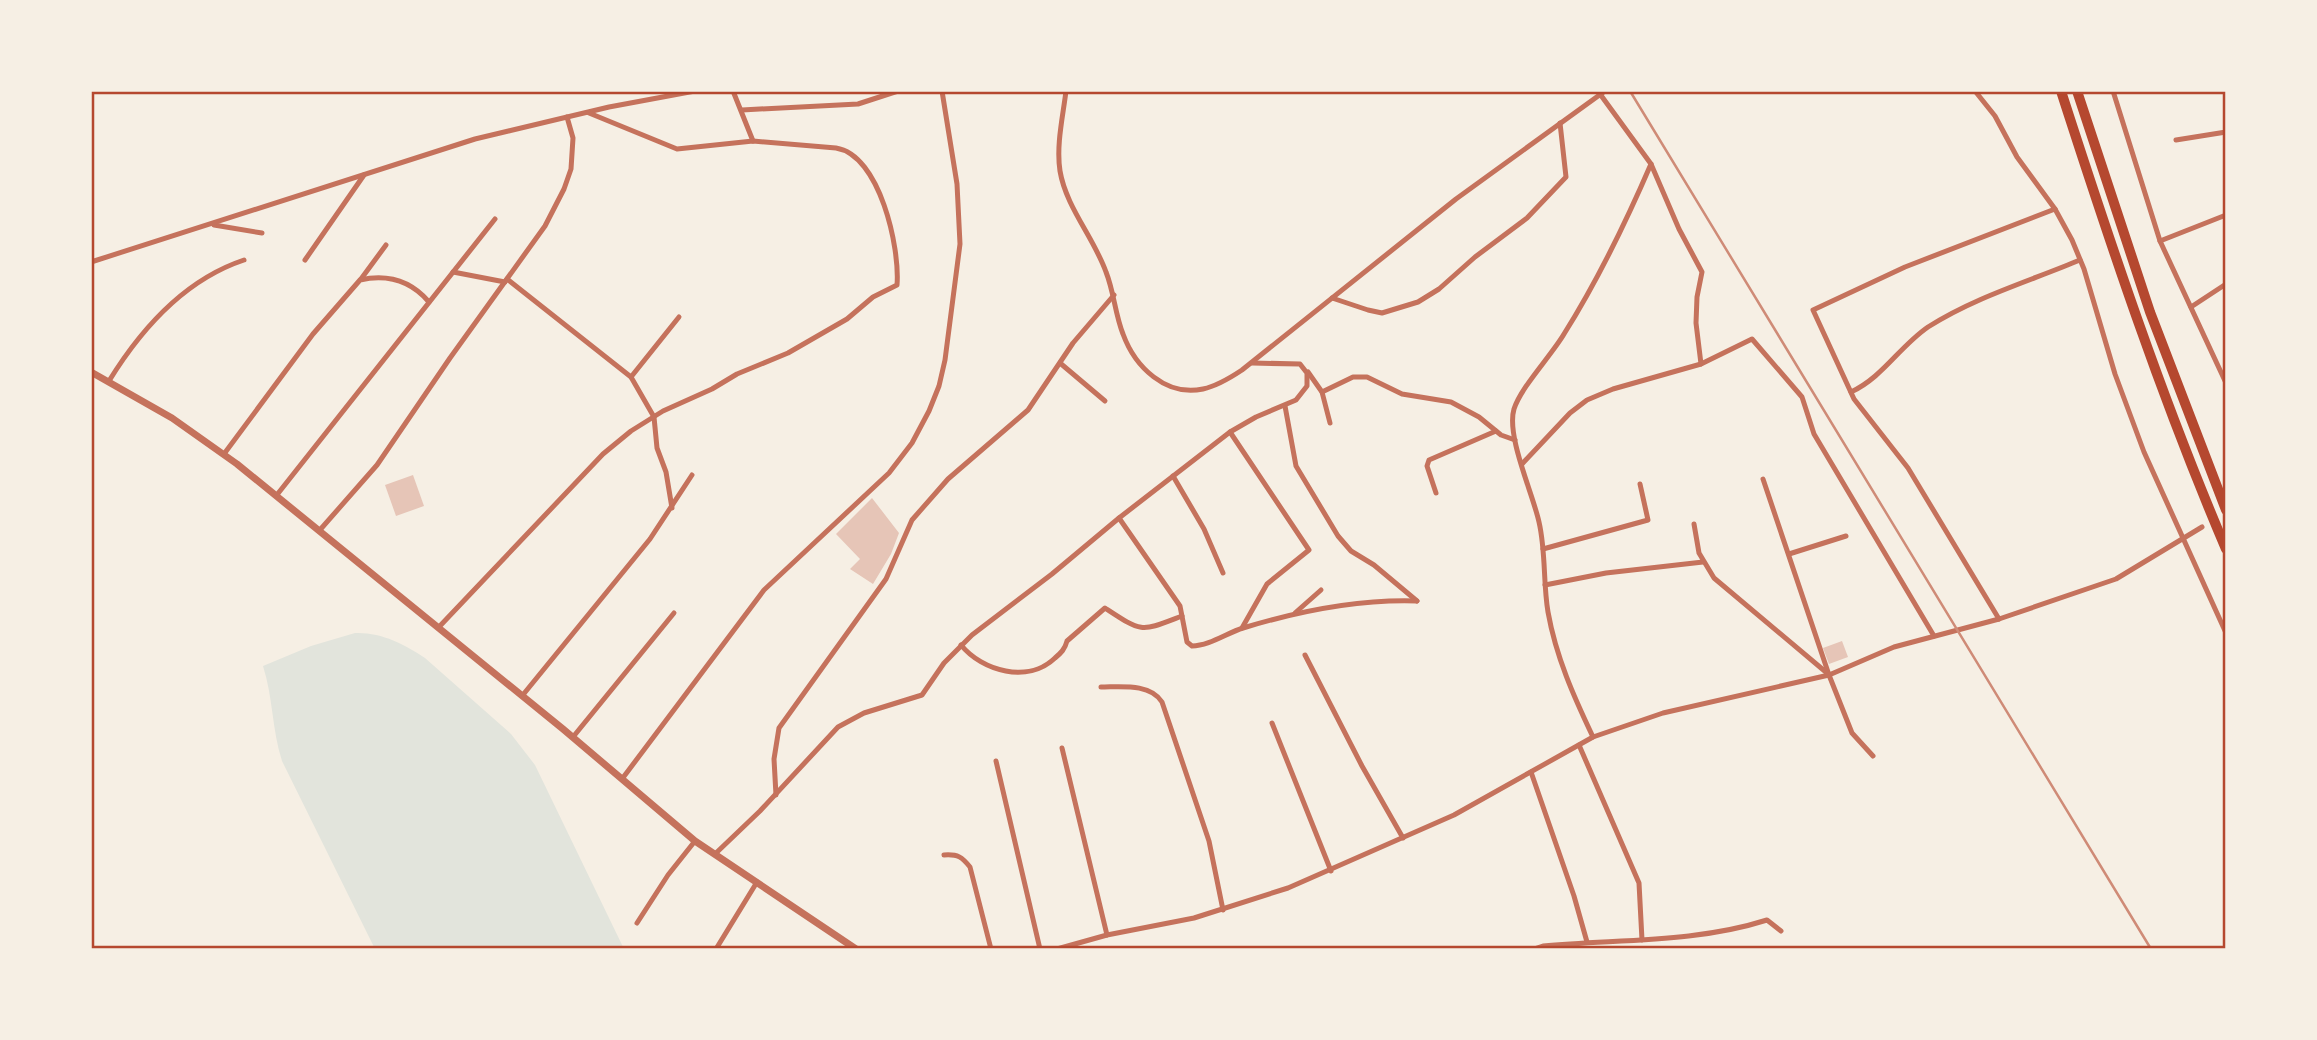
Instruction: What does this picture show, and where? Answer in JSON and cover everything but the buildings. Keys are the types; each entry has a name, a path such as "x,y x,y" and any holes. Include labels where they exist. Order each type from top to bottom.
{"highway":[{"path":"2061,91 2137,321 2193,471 2226,549"},
{"path":"2077,91 2150,312 2226,510"}],"street":[{"path":"91,262 475,139 695,91"},
{"path":"733,91 753,141"},
{"path":"742,110 858,104 898,91"},
{"path":"622,779 764,590 888,473 912,443 929,411 945,360 960,244 957,184 942,91"},
{"path":"1066,91 1059,156 1062,180 1101,259 1114,295 1122,332 1135,359 1150,374 1174,388 1195,390 1230,378 1456,199 1602,92 1651,164 1679,229 1702,272 1696,323 1701,364"},
{"path":"1975,91 1995,116 2017,157 2055,209 2080,260 2129,413 2226,633"},
{"path":"2113,91 2160,241 2226,383"},
{"path":"438,628 603,454 631,431 737,374 788,353 847,319 873,297 897,285 895,240 878,194 861,160 842,149 753,141 677,149 589,113"},
{"path":"319,531 377,465 545,226 568,179 573,148 567,117"},
{"path":"1332,298 1368,310 1388,312 1418,302 1439,289 1475,257 1527,218 1566,177 1560,123"},
{"path":"2176,139 2226,132"},
{"path":"1592,737 1557,649 1545,585 1539,522 1515,440 1512,420 1517,402 1579,310 1619,236 1651,164"},
{"path":"305,260 364,175"},
{"path":"1998,619 1908,468 1851,392 1813,310 1905,267 2055,209"},
{"path":"2160,241 2226,215"},
{"path":"276,496 495,219"},
{"path":"210,225 262,233"},
{"path":"224,454 313,334 360,281 386,245"},
{"path":"110,381 143,334 169,306 202,279 244,260"},
{"path":"1851,392 1878,376 1897,354 1927,328 1996,293 2080,260"},
{"path":"453,272 506,280 631,377 654,417 657,448 669,485 671,508"},
{"path":"360,281 380,278 402,282 417,290 429,302"},
{"path":"2191,307 2226,284"},
{"path":"776,795 774,760 779,727 886,579 912,520 948,479 1028,410 1073,343 1114,295"},
{"path":"631,377 679,317"},
{"path":"1522,464 1587,400 1613,389 1701,364 1752,339 1802,397 1814,433 1934,636"},
{"path":"1251,363 1296,362 1306,369 1322,392 1330,423"},
{"path":"1060,363 1105,401"},
{"path":"715,854 776,795 838,727 864,713 922,695 944,663 961,645 1172,475 1230,432 1256,417 1296,400 1305,390 1308,378 1306,369"},
{"path":"91,372 172,418 224,454 573,737 695,841 856,949"},
{"path":"1322,392 1349,379 1367,377 1402,394 1451,402 1515,440"},
{"path":"1119,517 1180,606 1187,642 1192,646 1293,614 1377,602 1418,601 1374,565 1352,551 1338,536 1296,466 1284,405"},
{"path":"1436,493 1427,466 1429,460 1496,430"},
{"path":"1230,432 1309,550 1267,584 1242,628"},
{"path":"522,696 650,539 692,475"},
{"path":"1172,475 1204,529 1223,573"},
{"path":"1763,479 1829,675 1852,733 1873,755"},
{"path":"1543,549 1648,520 1640,484"},
{"path":"1694,524 1696,544 1703,562 1721,585 1829,675"},
{"path":"1057,949 1107,935 1165,925 1223,910 1288,888 1454,815 1592,737 1673,710 1829,675 1894,647 1998,619 2116,579 2202,527"},
{"path":"1789,554 1846,536"},
{"path":"1545,585 1606,573 1703,562"},
{"path":"1293,614 1321,590"},
{"path":"961,645 981,663 1015,672 1027,672 1052,662 1065,648 1067,640 1105,608 1140,629 1182,616"},
{"path":"573,737 674,612"},
{"path":"1305,655 1362,766 1403,838"},
{"path":"1101,687 1138,688 1156,694 1162,702 1209,841 1223,910"},
{"path":"1272,723 1331,871"},
{"path":"1579,745 1639,883 1642,940"},
{"path":"1062,748 1107,935"},
{"path":"996,761 1040,949"},
{"path":"1531,772 1587,942"},
{"path":"637,923 668,875 695,841"},
{"path":"944,855 955,854 971,867 990,949"},
{"path":"716,949 757,883"},
{"path":"1534,949 1543,946 1642,940 1722,931 1767,920 1781,931"}],"shaded area":[{"path":"355,633 392,640 425,658 511,734 535,765 624,949 375,949 282,761 263,666 311,646"}],"railway":[{"path":"1630,91 2151,949"}]}
